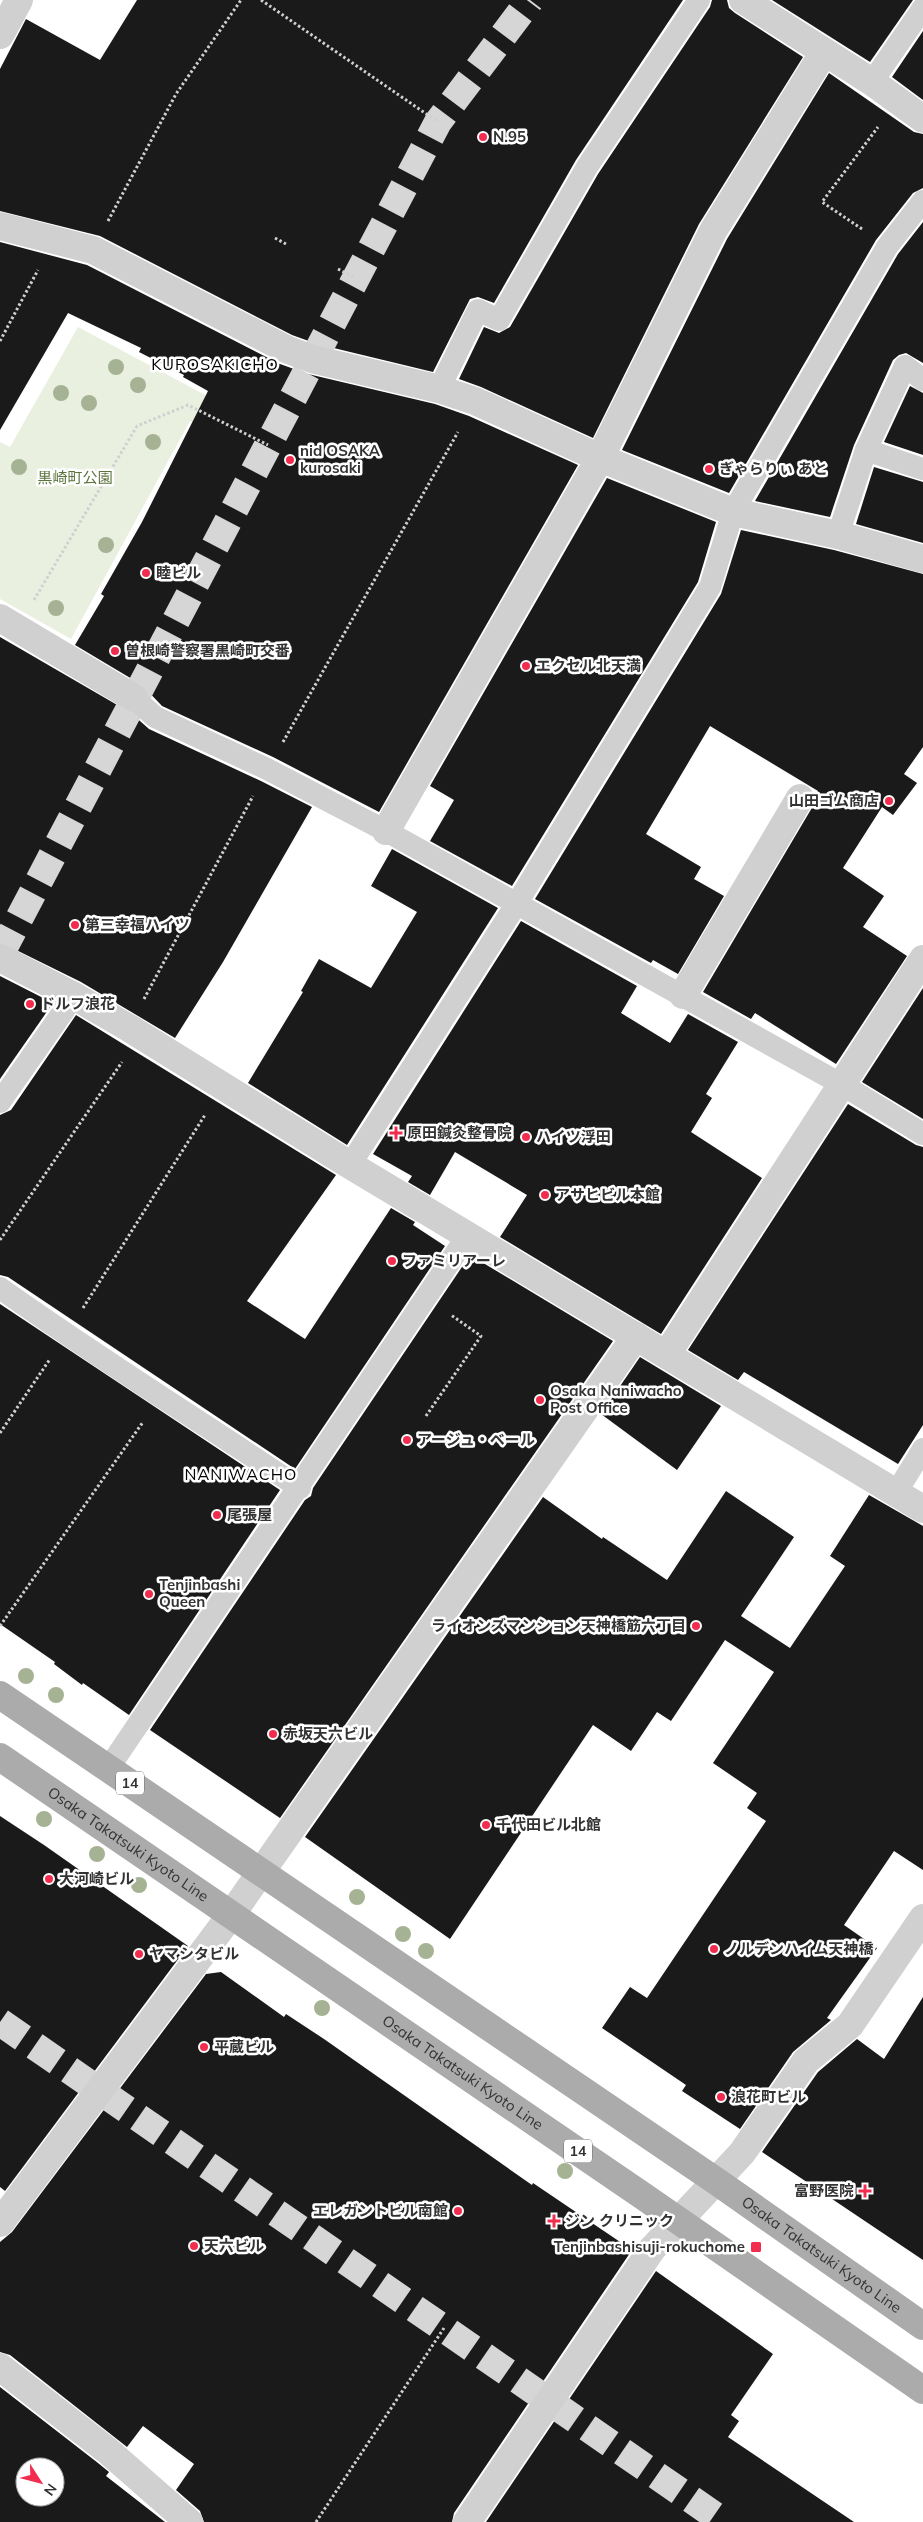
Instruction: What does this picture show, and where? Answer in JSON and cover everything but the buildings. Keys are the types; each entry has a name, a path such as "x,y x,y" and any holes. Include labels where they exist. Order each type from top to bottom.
{"main road":[{"name":"Osaka Takatsuki Kyoto Line","path":"0,1695 716,2181 923,2326"},
{"name":"Osaka Takatsuki Kyoto Line","path":"0,1757 923,2390"}],"street":[{"path":"0,35 19,0"},
{"path":"743,0 872,82 923,119"},
{"path":"386,831 600,458 713,231 824,52"},
{"path":"0,226 93,250 286,349 312,359 438,389 475,401 600,458 733,512 838,535 923,559"},
{"path":"9,623 134,698"},
{"path":"683,996 800,798"},
{"path":"0,958 74,996 129,1028 350,1165 923,1509"},
{"path":"667,1354 923,959"},
{"path":"0,2223 230,1915 636,1336"},
{"path":"467,2522 652,2249 742,2153 806,2061 850,2024 923,1918"},
{"path":"0,2367 108,2451 189,2522"}],"lane":[{"path":"438,389 478,310 499,320 587,167 699,0"},
{"path":"872,82 923,8"},
{"path":"350,1165 517,903 710,587 733,512 887,247 923,201"},
{"path":"838,535 866,450 905,366 923,380"},
{"path":"866,450 923,469"},
{"path":"134,698 154,717 267,769 386,831 841,1084 923,1134"},
{"path":"0,1102 74,996"},
{"path":"108,1769 300,1488 468,1235"},
{"path":"0,1288 66,1335 162,1395 300,1488"},
{"path":"896,1493 923,1449"}],"path":[{"path":"93,250 176,94 242,0"},
{"path":"261,0 438,122"},
{"path":"887,247 822,202 897,100"},
{"path":"274,238 286,244"},
{"path":"0,342 55,239"},
{"path":"338,269 356,278"},
{"path":"0,1240 130,1051 129,1028 267,769 475,401"},
{"path":"9,623 137,426 188,405 268,445"},
{"path":"0,1433 66,1335 223,1086"},
{"path":"426,1297 481,1336 426,1416"},
{"path":"0,1626 162,1395"},
{"path":"316,2522 444,2328"}],"green space":[{"name":"黒崎町公園","path":"78,327 258,423 244,450 190,421 71,639 0,599 0,442 10,447"}],"tunnel":[{"path":"0,955 438,122 530,0"},
{"path":"0,2022 724,2522"}],"place":[{"name":"N.95","path":"483,137"},
{"name":"nid OSAKA kurosaki","path":"290,460"},
{"name":"ぎゃらりぃ あと","path":"709,469"},
{"name":"睦ビル","path":"146,573"},
{"name":"曽根崎警察署黒崎町交番","path":"115,651"},
{"name":"エクセル北天満","path":"526,666"},
{"name":"山田ゴム商店","path":"889,801"},
{"name":"第三幸福ハイツ","path":"75,925"},
{"name":"ドルフ浪花","path":"30,1004"},
{"name":"原田鍼灸整骨院","path":"396,1133"},
{"name":"ハイツ浮田","path":"526,1137"},
{"name":"アサヒビル本館","path":"545,1195"},
{"name":"ファミリアーレ","path":"392,1261"},
{"name":"Osaka Naniwacho Post Office","path":"540,1400"},
{"name":"アージュ・ベール","path":"407,1440"},
{"name":"尾張屋","path":"217,1515"},
{"name":"Tenjinbashi Queen","path":"149,1594"},
{"name":"ライオンズマンション天神橋筋六丁目","path":"696,1626"},
{"name":"赤坂天六ビル","path":"273,1734"},
{"name":"千代田ビル北館","path":"486,1825"},
{"name":"大河崎ビル","path":"49,1879"},
{"name":"ノルデンハイム天神橋","path":"714,1949"},
{"name":"ヤマシタビル","path":"139,1954"},
{"name":"平蔵ビル","path":"204,2047"},
{"name":"浪花町ビル","path":"721,2097"},
{"name":"富野医院","path":"865,2191"},
{"name":"エレガントビル南館","path":"458,2211"},
{"name":"ジン クリニック","path":"554,2221"},
{"name":"天六ビル","path":"194,2246"},
{"name":"Tenjinbashisuji-rokuchome","path":"756,2247"}],"district":[{"name":"KUROSAKICHO","path":"215,364"},
{"name":"NANIWACHO","path":"241,1474"}]}
